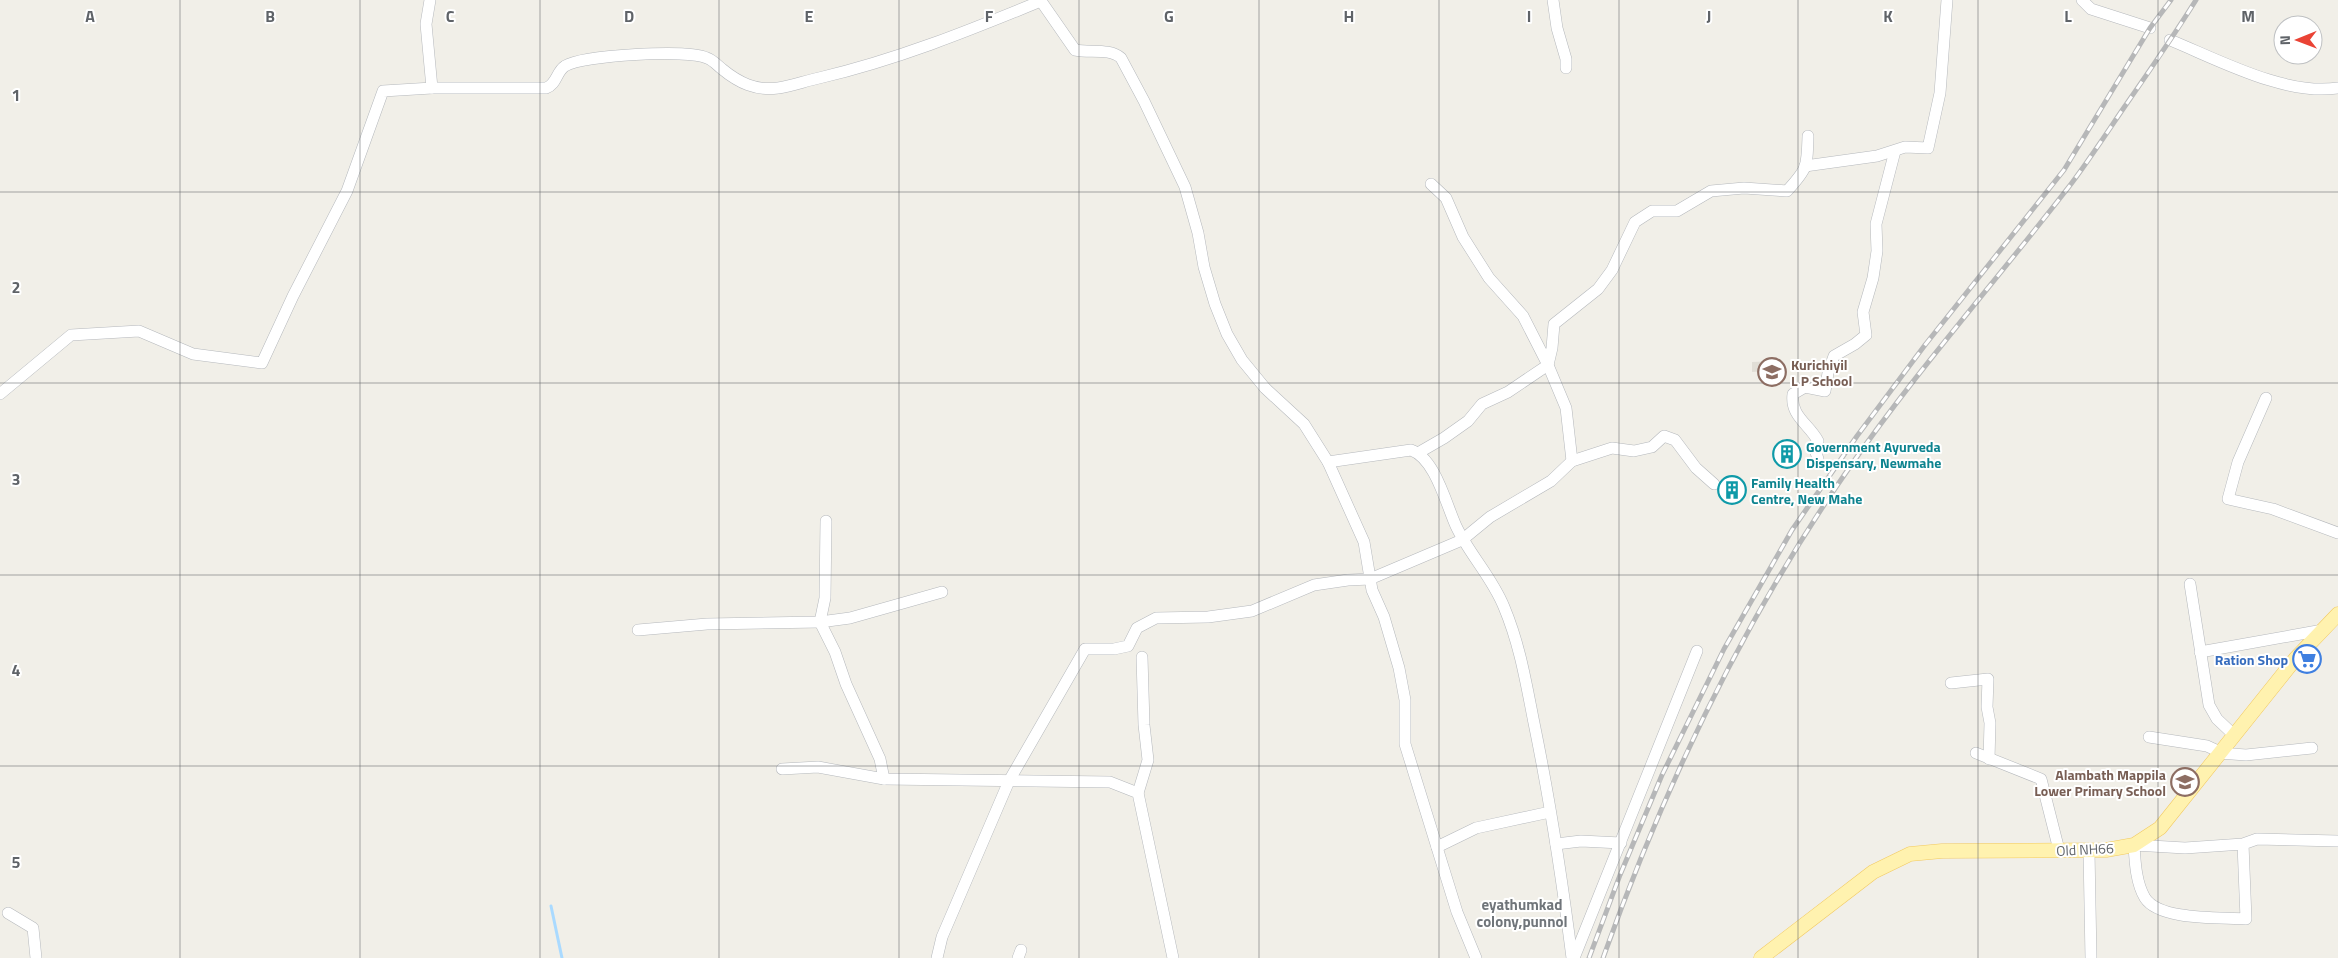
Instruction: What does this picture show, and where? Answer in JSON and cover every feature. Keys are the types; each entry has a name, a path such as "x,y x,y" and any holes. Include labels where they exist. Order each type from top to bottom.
{"main road":[{"name":"Old NH66","path":"1761,958 1873,872 1910,854 1942,851 2089,851 2134,844 2160,828 2296,658 2338,614"}],"street":[{"path":"430,0 426,24 432,88"},
{"path":"0,394 71,335 138,331 193,354 262,363 293,296 347,191 383,91 432,88 546,88 554,84 564,67 603,56 683,54 708,58 738,82 754,87 777,88 865,67 956,36 1041,0 1075,50 1116,53 1121,58 1185,187 1198,232 1204,267 1215,304 1227,334 1242,360 1265,388 1304,424 1328,462 1364,542 1372,590 1384,616 1399,668 1405,700 1405,744 1457,912 1476,958"},
{"path":"1553,0 1557,28 1566,59 1566,68"},
{"path":"1805,166 1877,156 1905,147 1928,148 1940,93 1947,0"},
{"path":"2082,0 2091,9 2150,28"},
{"path":"2170,40 2266,80 2324,90 2338,88"},
{"path":"1418,452 1444,438 1468,421 1482,404 1508,392 1548,365 1554,324 1598,289 1612,270 1635,222 1652,211 1678,211 1711,192 1744,188 1787,191 1804,172 1808,136"},
{"path":"1818,459 1814,446 1818,441 1812,429 1795,412 1792,402 1793,394 1805,387 1825,391 1828,373 1834,356 1855,344 1866,334 1862,312 1873,278 1877,251 1876,224 1895,150"},
{"path":"1431,184 1446,198 1463,237 1489,278 1522,316 1548,365 1566,408 1572,461"},
{"path":"2266,398 2238,462 2228,499 2273,509 2338,533"},
{"path":"937,958 942,937 1008,780 1085,649 1114,649 1128,646 1136,628 1156,618 1208,617 1252,611 1314,585 1370,579 1462,540 1490,517 1550,481 1572,461 1612,448 1634,451 1652,447 1664,436 1675,440 1696,468 1714,484"},
{"path":"1328,462 1411,450 1418,452 1439,483 1462,540 1482,567 1504,606 1523,660 1556,844 1573,958"},
{"path":"826,521 825,598 820,622 835,652 846,684 880,759 884,779"},
{"path":"2190,584 2209,705 2217,719 2234,736"},
{"path":"638,630 706,624 820,622 850,618 942,592"},
{"path":"2200,652 2323,630"},
{"path":"1573,958 1697,652"},
{"path":"1142,657 1144,725 1148,760 1138,793 1173,958"},
{"path":"1951,683 1988,679 1989,759"},
{"path":"2149,737 2207,746 2220,753 2246,755 2312,748"},
{"path":"1976,753 2041,779 2059,850"},
{"path":"782,769 818,767 884,779 1110,782 1138,793"},
{"path":"1437,848 1476,828 1550,812"},
{"path":"2243,844 2246,919 2171,913 2156,908 2146,899 2140,886 2134,844 2185,848 2243,844 2258,839 2338,841"},
{"path":"1556,844 1581,841 1621,843"},
{"path":"2089,851 2091,958"},
{"path":"8,913 33,928 36,958"}],"shaded area":[{"name":"Kurichiyil L P School","path":"1777,361 1778,383 1767,383 1766,371 1752,372 1752,362"}],"waterway":[{"path":"551,906 562,958"}],"railway":[{"path":"1589,958 1620,875 1662,775 1724,649 1792,530 1857,436 1925,345 2064,170 2150,28 2171,0"},
{"path":"1603,958 1652,831 1709,707 1740,646 1809,528 1847,471 1901,397 2078,175 2196,0"}],"place":[{"name":"Kurichiyil L P School","path":"1772,372"},
{"name":"Government Ayurveda Dispensary, Newmahe","path":"1787,454"},
{"name":"Family Health Centre, New Mahe","path":"1732,490"},
{"name":"Ration Shop","path":"2307,659"},
{"name":"Alambath Mappila Lower Primary School","path":"2185,782"}],"district":[{"name":"eyathumkad colony,punnol","path":"1522,912"}]}
